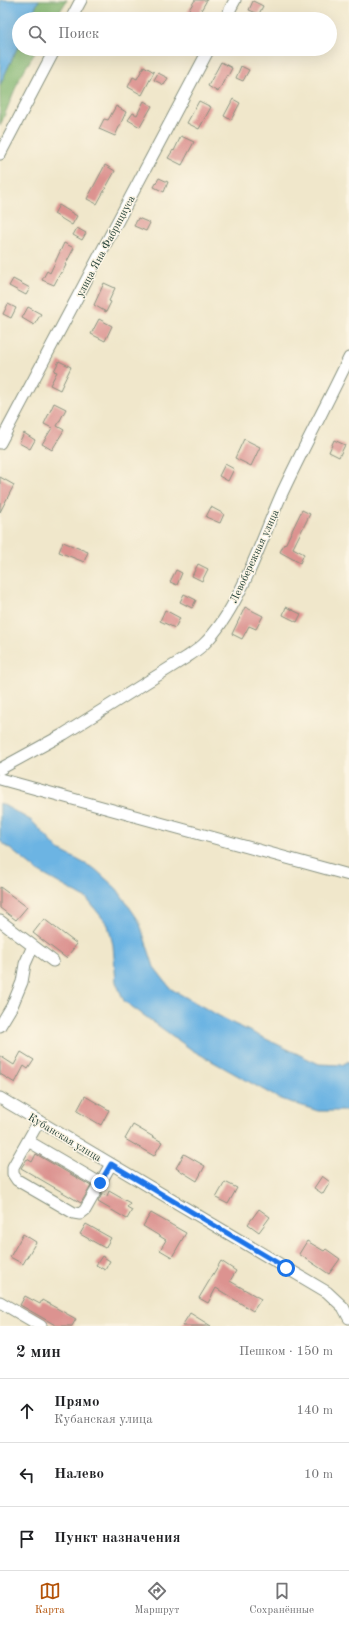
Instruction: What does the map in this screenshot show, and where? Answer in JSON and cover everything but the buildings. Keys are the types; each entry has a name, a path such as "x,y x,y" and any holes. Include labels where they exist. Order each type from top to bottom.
{"street":[{"path":"74,12 81,0"},
{"path":"229,12 235,0"},
{"path":"0,154 51,56"},
{"name":"улица Яна Фабрициуса","path":"0,443 205,56"},
{"name":"Левобережная улица","path":"0,769 64,734 187,657 204,644 234,602 283,490 349,358"},
{"path":"0,779 349,875"},
{"path":"0,921 53,961"},
{"path":"0,1026 12,1006 22,982 25,964 33,946"},
{"name":"Кубанская улица","path":"0,1098 327,1292 343,1306 349,1318"},
{"path":"39,1121 13,1167 13,1174 17,1180 74,1213 80,1214 85,1210 111,1164"},
{"path":"28,1141 100,1183"},
{"path":"0,1302 41,1326"}],"green space":[{"path":"39,0 67,0 59,12 33,12"},
{"path":"13,56 33,56 20,77 0,126 0,85"}],"water":[{"path":"0,0 39,0 33,12 12,12 12,56 13,56 0,85"},
{"path":"0,803 32,821 59,850 95,869 117,889 139,921 154,967 171,989 230,1022 319,1064 342,1065 349,1061 349,1108 345,1111 318,1111 278,1098 192,1050 124,1001 116,982 113,945 108,925 87,899 39,872 0,841"}],"route":[{"path":"100,1183 111,1164 286,1268"}]}
